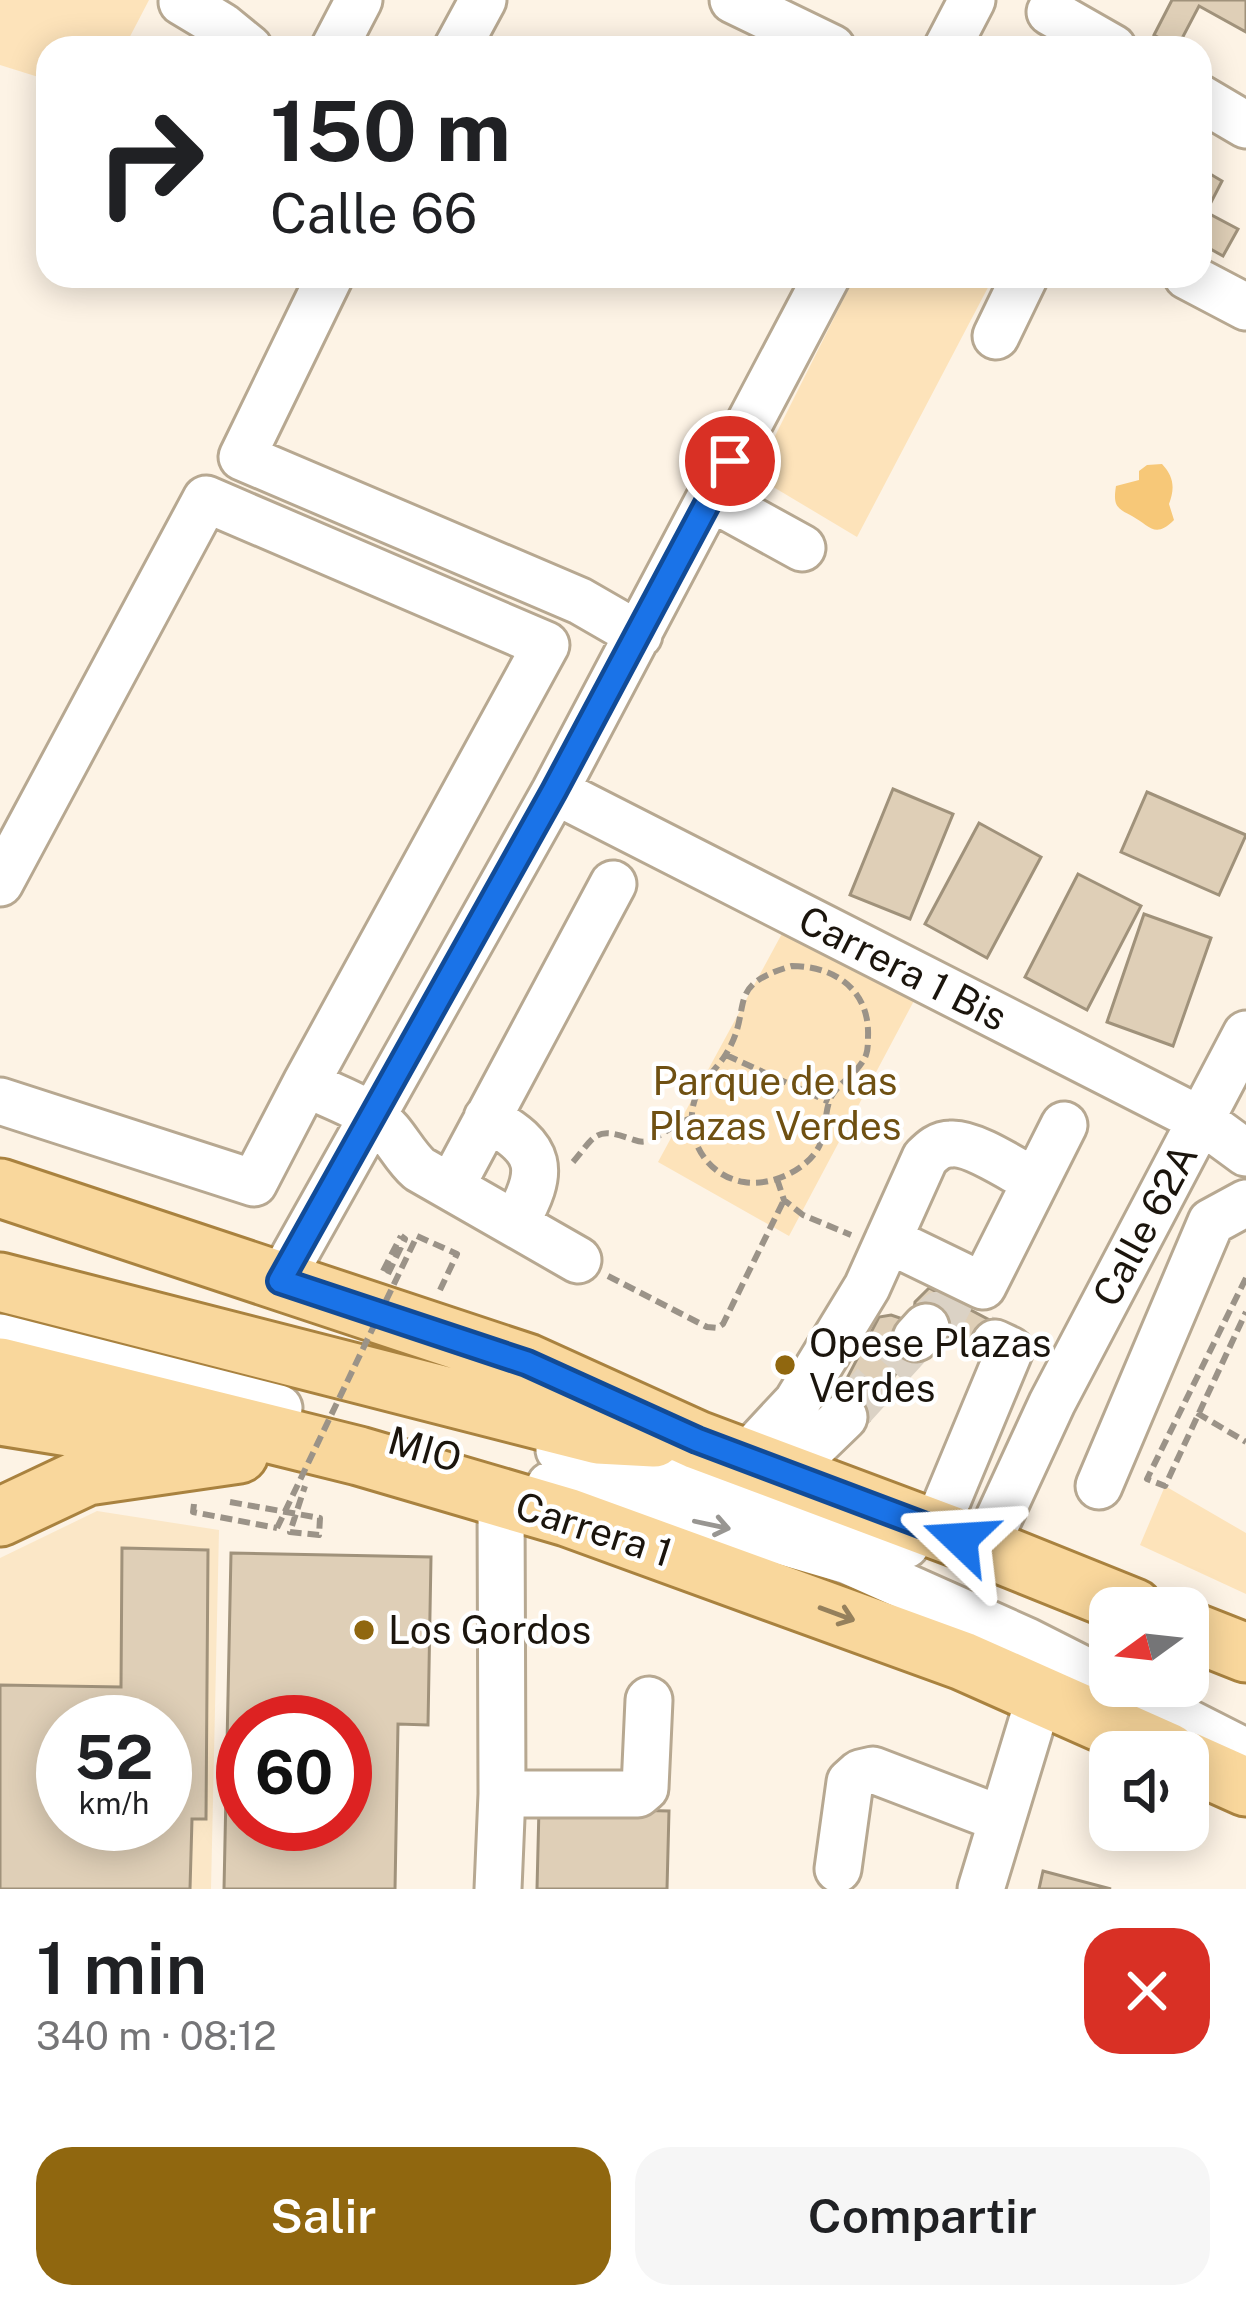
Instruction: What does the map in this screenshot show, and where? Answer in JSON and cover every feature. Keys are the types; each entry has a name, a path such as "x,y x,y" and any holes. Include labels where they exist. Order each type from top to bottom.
{"main road":[{"name":"Carrera 1","path":"0,1188 527,1363 742,1458 1089,1590"},
{"path":"0,1218 520,1386 634,1412"},
{"name":"Carrera 1","path":"0,1282 198,1373 359,1456 567,1517 800,1600 963,1661 1121,1731"},
{"name":"Carrera 1","path":"0,1367 198,1373 742,1458"},
{"path":"0,1416 227,1477 305,1490 495,1496"},
{"path":"0,1517 87,1476 227,1477"},
{"path":"1209,1638 1246,1653"},
{"path":"1209,1770 1246,1787"}],"street":[{"path":"340,36 359,0"},
{"path":"464,36 483,0"},
{"path":"733,0 807,36"},
{"path":"953,36 972,0"},
{"path":"182,2 235,24"},
{"path":"1046,20 1084,36"},
{"path":"1212,105 1246,125"},
{"path":"324,288 242,457 580,601 639,635"},
{"path":"280,1281 639,635 821,288"},
{"path":"996,336 1019,288"},
{"path":"1209,288 1246,307"},
{"path":"711,498 802,548"},
{"path":"0,883 206,499 546,645 254,1183 0,1101"},
{"name":"Carrera 1 Bis","path":"554,791 1201,1120 1246,1153"},
{"path":"451,1187 614,884"},
{"name":"Calle 62A","path":"960,1539 1052,1403 1246,1034"},
{"path":"305,1083 372,1116 400,1141 409,1160 578,1260"},
{"path":"487,1118 514,1133 527,1146 535,1165 533,1192 515,1224"},
{"path":"888,1240 982,1286 1064,1125"},
{"path":"742,1458 797,1402 867,1287 925,1158 935,1148 953,1143 969,1148 1034,1181"},
{"path":"1099,1486 1211,1222 1246,1203"},
{"name":"MIO","path":"0,1310 589,1497 752,1533 848,1561 1089,1672"},
{"name":"MIO","path":"0,1337 198,1373 766,1503 899,1542 1089,1616"},
{"path":"960,1539 1002,1347 1052,1403"},
{"path":"742,1458 844,1417"},
{"path":"495,1496 502,1795 498,1889"},
{"path":"1209,1665 1246,1682"},
{"path":"981,1889 1040,1695"},
{"path":"502,1795 638,1794 645,1788 649,1700"},
{"name":"MIO","path":"1158,1707 1246,1752"},
{"path":"838,1869 850,1782 860,1773 874,1770 1001,1819"}],"path":[{"path":"815,966 858,992 869,1018 867,1053 829,1102 821,1143 801,1167 777,1179 749,1184 734,1180 704,1159 693,1141 696,1095 726,1055 743,995 767,973 815,966"},
{"path":"726,1055 829,1102"},
{"path":"535,1165 569,1164 603,1131 640,1142 691,1118"},
{"path":"777,1179 784,1200 802,1215 845,1235 888,1240"},
{"path":"578,1260 707,1328 717,1328 784,1200"},
{"path":"401,1236 405,1239 385,1280 402,1287"},
{"path":"196,1496 193,1512 277,1528 417,1236 457,1254 435,1302"},
{"path":"1244,1319 1165,1486 1147,1479 1246,1278"},
{"path":"1197,1413 1246,1442"},
{"path":"227,1477 305,1490"},
{"path":"305,1490 320,1518 319,1534 290,1532 305,1490"}],"shaded area":[{"path":"1162,464 1172,483 1169,504 1174,520 1157,530 1119,508 1115,492 1116,486 1139,480 1139,471 1147,465"},
{"path":"97,1511 219,1530 211,1889 0,1889 0,1558"}],"green space":[{"path":"0,0 149,0 130,36 36,36 36,76 0,65"},
{"path":"849,288 988,288 857,537 755,476"},
{"name":"Parque de las Plazas Verdes","path":"785,928 916,997 789,1236 658,1162"},
{"path":"1165,1486 1246,1533 1246,1594 1140,1545"}],"building":[{"path":"1172,0 1246,0 1246,32 1199,6 1183,36 1154,35"},
{"path":"1212,175 1222,181 1212,200"},
{"path":"1212,215 1238,229 1223,256 1212,250"},
{"path":"893,789 953,814 910,919 850,895"},
{"path":"1147,792 1246,835 1219,895 1121,852"},
{"path":"979,823 1041,857 987,958 925,924"},
{"path":"1078,874 1141,906 1087,1010 1025,977"},
{"path":"1144,914 1211,938 1173,1046 1107,1022"},
{"path":"929,1288 997,1324 981,1355 913,1319 915,1302"},
{"path":"879,1317 900,1318 916,1338 869,1421 858,1423 834,1403"},
{"path":"122,1548 208,1550 206,1819 192,1819 192,1695 36,1695 36,1851 191,1851 190,1889 0,1889 0,1685 121,1687"},
{"path":"231,1553 431,1557 428,1725 398,1724 395,1889 224,1889 225,1851 372,1851 372,1695 228,1695"},
{"path":"539,1808 669,1811 667,1889 537,1889"},
{"path":"1043,1871 1111,1889 1039,1889"}],"tunnel":[{"path":"926,1327 939,1314 995,1343"},
{"path":"844,1417 916,1338"}],"place":[{"name":"Opese Plazas Verdes","path":"785,1365"},
{"name":"Los Gordos","path":"364,1630"}],"route":[{"path":"730,461 625,662 280,1281 527,1363 697,1440 960,1539"}]}
